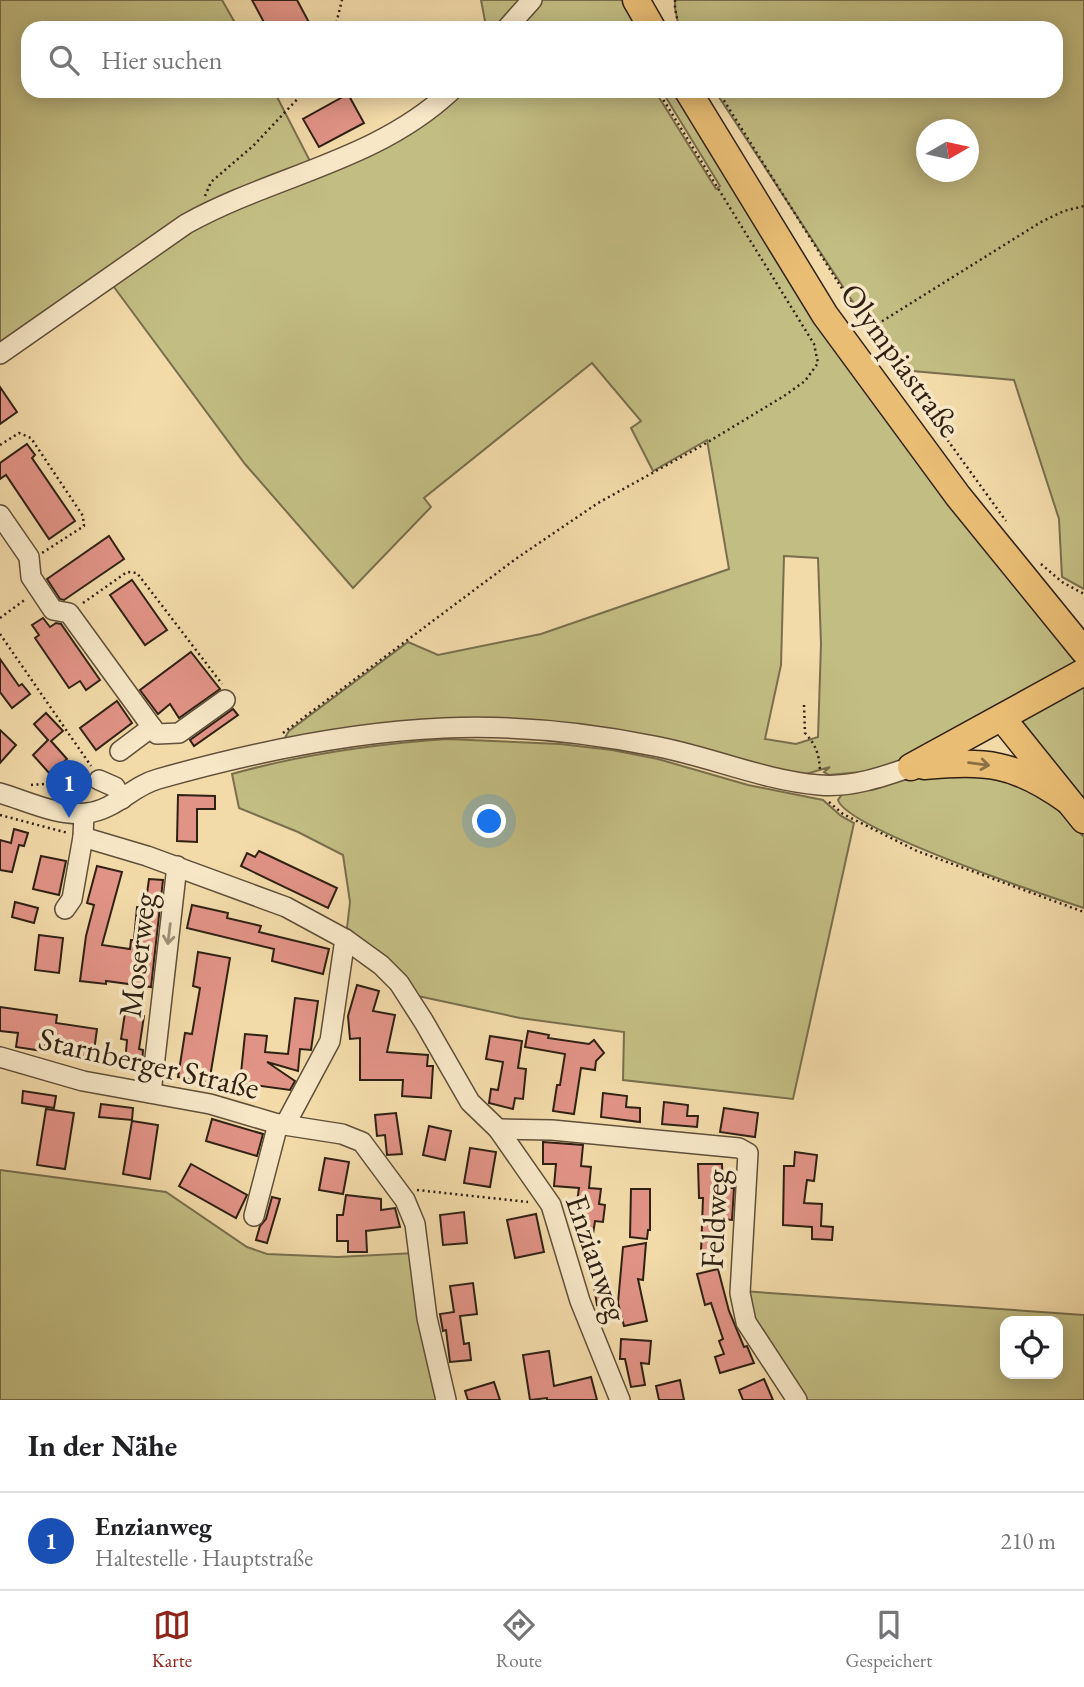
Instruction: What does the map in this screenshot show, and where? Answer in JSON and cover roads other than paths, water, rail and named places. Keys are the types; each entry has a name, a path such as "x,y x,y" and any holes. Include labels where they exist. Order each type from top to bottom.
{"main road":[{"path":"636,0 648,21"},
{"name":"Olympiastraße","path":"692,98 825,315 958,496 1084,658"},
{"path":"911,767 1002,718 1084,658"},
{"path":"1002,718 1084,820"},
{"path":"911,767 968,762 1010,768 1046,785 1067,800"}],"street":[{"path":"513,21 532,0"},
{"path":"0,354 186,224 385,139 428,112 443,98"},
{"path":"0,515 29,557 31,577 53,610 69,612 159,736 178,733 225,700"},
{"path":"120,751 152,727"},
{"path":"0,793 66,813 84,814 102,810 152,780 274,751 396,731 484,728 598,735 657,746 822,791 871,781 911,767"},
{"path":"99,780 115,787 122,799"},
{"path":"65,909 72,899 84,814"},
{"name":"Enzianweg","path":"83,836 177,866 286,906 345,939 382,965 399,983 424,1021 470,1102 498,1129 551,1205 580,1301 620,1400"},
{"name":"Moserweg","path":"151,1093 177,866"},
{"name":"Starnberger Straße","path":"282,1124 330,1041 345,939"},
{"name":"Starnberger Straße","path":"0,1057 83,1081 210,1104 282,1124 342,1134 362,1142 405,1200 415,1224 427,1318 446,1400"},
{"path":"254,1216 282,1124"},
{"name":"Feldweg","path":"498,1129 552,1130 739,1148 748,1153 740,1293 746,1322 797,1400"}],"place":[{"name":"Enzianweg","path":"69,818"}]}
